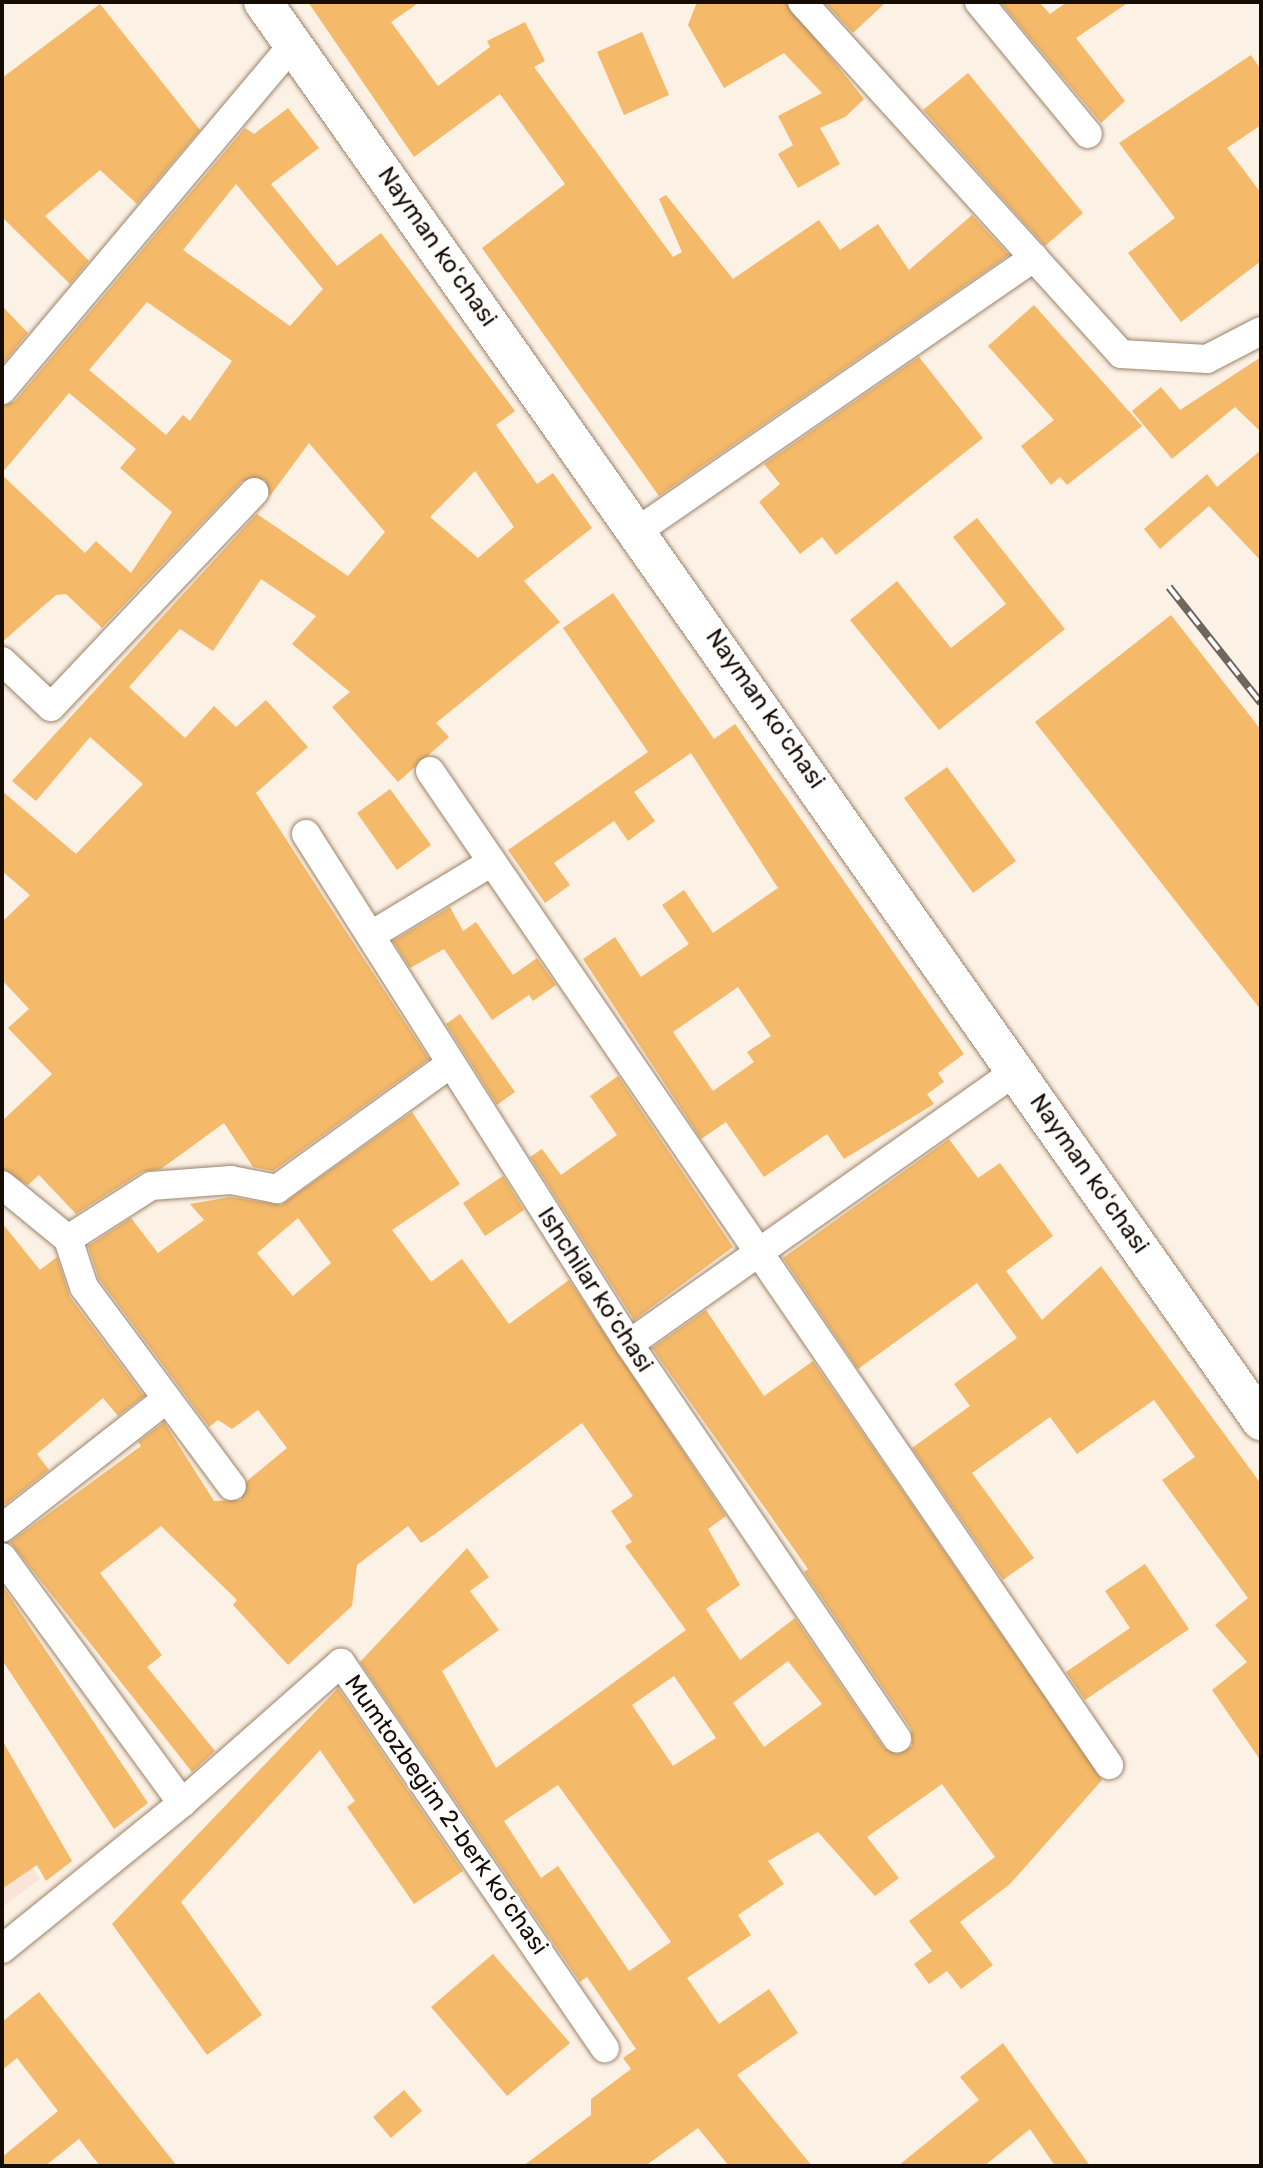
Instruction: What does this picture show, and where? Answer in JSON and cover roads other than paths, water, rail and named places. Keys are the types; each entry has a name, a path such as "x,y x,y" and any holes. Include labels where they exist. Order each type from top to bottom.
{"main road":[{"name":"Nayman koʻchasi","path":"262,2 639,530 1261,1421"}],"street":[{"path":"802,2 1121,354 1207,359 1261,331"},
{"path":"978,2 1088,134"},
{"path":"2,390 293,44"},
{"path":"639,530 1034,258"},
{"path":"2,661 51,707 254,492"},
{"path":"430,771 1109,1765"},
{"name":"Ishchilar koʻchasi","path":"306,834 373,934 450,1064 629,1344 897,1738"},
{"path":"373,934 492,862"},
{"path":"68,1239 151,1186 231,1180 278,1189 450,1064"},
{"path":"629,1344 1017,1070"},
{"path":"2,1185 68,1239 84,1287 164,1401 232,1486"},
{"path":"2,1528 164,1401"},
{"path":"2,1557 182,1803 2,1949"},
{"name":"Mumtozbegim 2-berk koʻchasi","path":"182,1803 341,1663 605,2048"}],"railway":[{"path":"1169,587 1261,703"}]}
